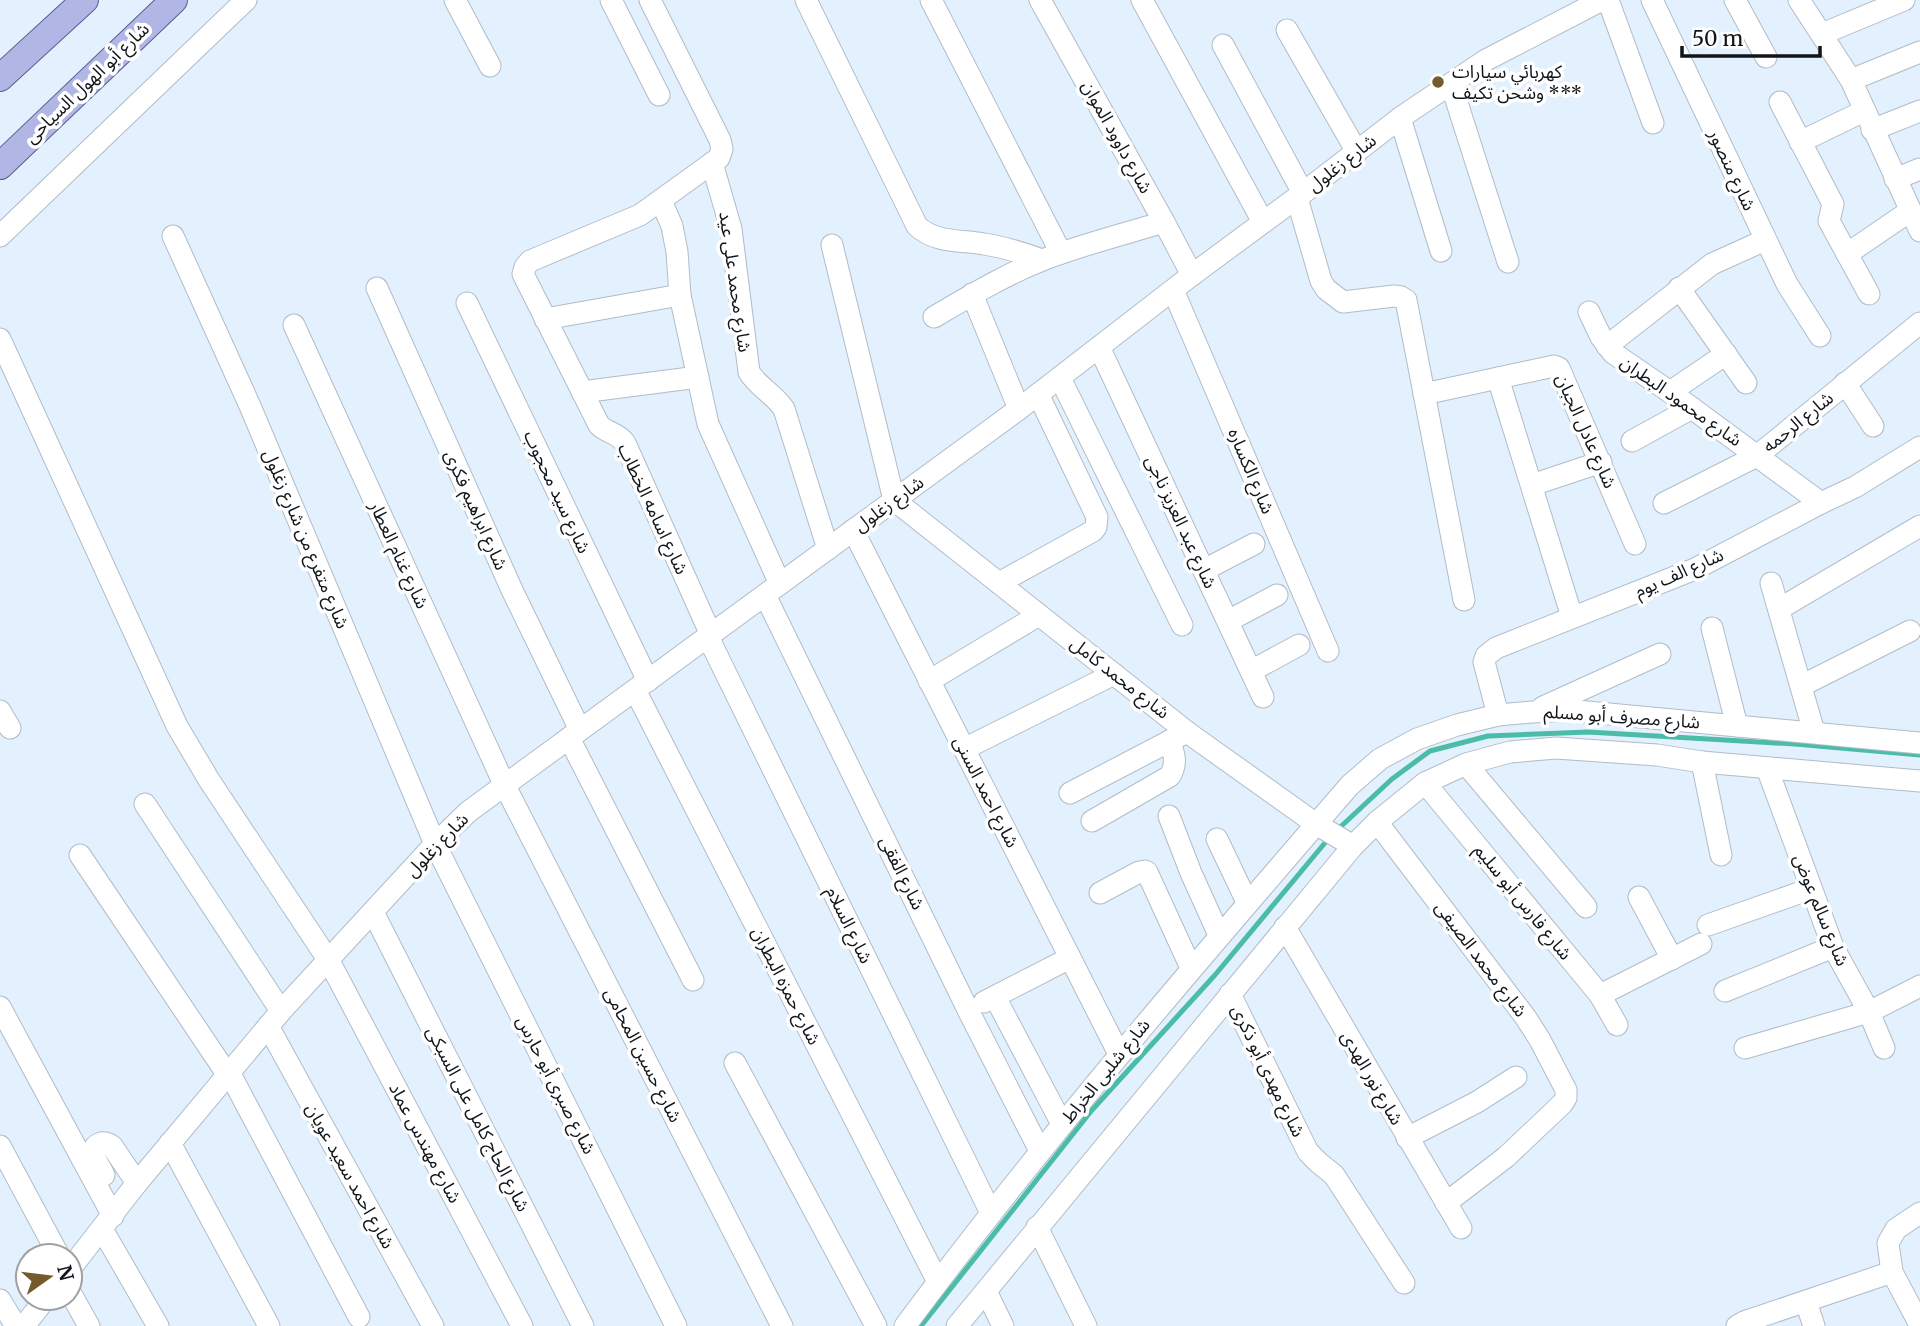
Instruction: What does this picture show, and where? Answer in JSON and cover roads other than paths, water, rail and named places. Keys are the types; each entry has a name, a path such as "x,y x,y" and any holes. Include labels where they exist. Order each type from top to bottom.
{"main road":[{"path":"0,78 85,0"},
{"name":"شارع أبو الهول السياحى","path":"0,166 174,0"}],"street":[{"path":"0,236 246,0"},
{"path":"455,0 490,66"},
{"path":"611,0 659,95"},
{"path":"650,0 720,140 722,149 719,158 662,201"},
{"path":"806,0 917,226 934,237 1052,257"},
{"path":"931,0 1052,257"},
{"name":"شارع داوود الموان","path":"1040,0 1192,275"},
{"path":"1142,0 1264,222"},
{"name":"شارع زغلول","path":"84,1251 137,1183 274,1019 435,844 468,812 1019,409 1400,118 1486,60 1602,0"},
{"path":"1608,0 1653,123"},
{"name":"شارع منصور","path":"1652,0 1787,285 1820,336"},
{"path":"1735,0 1766,57"},
{"path":"1799,0 1851,80 1920,231"},
{"path":"1822,34 1904,0"},
{"path":"1287,30 1357,152"},
{"path":"1223,45 1300,196 1320,276 1326,289 1340,301 1347,303 1394,296 1406,300 1464,600"},
{"path":"1851,80 1920,51"},
{"path":"1451,84 1508,262"},
{"path":"1780,103 1833,204 1829,220 1869,294"},
{"path":"1800,142 1868,120 1920,111"},
{"path":"1400,118 1441,251"},
{"name":"شارع محمد على عيد","path":"712,163 730,229 749,372 754,381 778,400 784,409 828,549"},
{"path":"1895,179 1920,169"},
{"name":"شارع اسامه الخطاب","path":"662,201 640,215 530,261 523,274 599,425 625,443 709,636"},
{"name":"شارع الفقى","path":"662,201 672,226 680,295 704,409 772,589 968,1010 1040,1151"},
{"path":"1847,254 1910,211"},
{"path":"934,317 972,294 1052,257 1164,222"},
{"name":"شارع متفرع من شارع زغلول","path":"173,236 250,406 435,844"},
{"path":"1607,346 1712,264 1765,240"},
{"path":"832,245 894,500"},
{"name":"شارع ابراهيم فكرى","path":"377,288 575,734 693,980"},
{"path":"1679,288 1713,348 1746,383"},
{"name":"شارع الكساره","path":"1173,290 1328,651"},
{"path":"972,294 1019,409"},
{"path":"545,318 680,295"},
{"name":"شارع سيد محجوب","path":"467,303 641,685"},
{"name":"شارع محمود البطران","path":"1589,312 1601,337 1613,353 1821,503"},
{"name":"شارع الرحمه","path":"1664,503 1757,456 1920,323"},
{"name":"شارع غنام العطار","path":"294,325 504,784"},
{"name":"شارع مهندس عماد","path":"0,339 177,726 209,780 329,961 522,1326"},
{"name":"شارع عبد العزيز ناجى","path":"1099,347 1263,697"},
{"path":"1670,392 1713,348"},
{"name":"شارع عادل الجبان","path":"1424,394 1554,366 1559,368 1635,544"},
{"path":"582,392 698,377"},
{"path":"1498,377 1572,617"},
{"path":"1060,378 1182,625"},
{"path":"1846,383 1873,426"},
{"path":"999,583 1096,527 1097,517 1038,394"},
{"path":"1632,441 1692,408"},
{"name":"شارع الف يوم","path":"1498,715 1484,662 1486,656 1496,648 1695,569 1856,487 1920,447"},
{"path":"1532,485 1601,462"},
{"name":"شارع محمد كامل","path":"894,500 1114,674 1178,736 1349,843"},
{"path":"1779,609 1919,528"},
{"name":"شارع احمد السنى","path":"853,530 1119,1054"},
{"path":"1204,570 1254,544"},
{"path":"1771,583 1814,732"},
{"path":"1228,621 1277,595"},
{"path":"929,681 1039,615"},
{"path":"1712,628 1737,726"},
{"path":"1801,686 1910,631"},
{"name":"شارع السلام","path":"709,636 991,1213"},
{"path":"1251,671 1299,645"},
{"path":"1532,712 1660,654"},
{"path":"964,749 1114,674"},
{"name":"شارع حمزه البطران","path":"641,685 938,1282"},
{"name":"شارع مصرف أبو مسلم","path":"1321,826 1350,785 1380,759 1418,739 1457,724 1498,715 1532,712 1566,710 1659,735 1702,762 1920,781"},
{"name":"شارع مصرف أبو مسلم","path":"1349,843 1425,783 1466,764 1510,752 1737,726 1920,743"},
{"path":"1070,793 1178,736"},
{"path":"1092,821 1170,776 1175,768 1174,753 1178,736"},
{"path":"1702,762 1721,855"},
{"path":"1466,764 1586,906"},
{"name":"شارع سالم عوض","path":"1767,768 1833,947 1869,1012 1884,1048"},
{"name":"شارع فارس أبو سليم","path":"1425,783 1600,995 1617,1025"},
{"name":"شارع حسين المحامى","path":"504,784 782,1326"},
{"name":"شارع احمد سعيد عويان","path":"145,804 274,1019 433,1326"},
{"path":"1169,817 1219,935"},
{"name":"شارع محمد الصيفى","path":"1377,822 1526,1018 1566,1090 1566,1098 1562,1104 1506,1157 1446,1203"},
{"name":"شارع شلبى الخراط","path":"905,1326 991,1213 1119,1054 1247,902 1321,826"},
{"path":"1217,839 1247,902"},
{"path":"957,1326 1285,927 1349,843"},
{"name":"شارع صبرى أبو حارس","path":"435,844 676,1326"},
{"path":"80,855 228,1073 359,1317"},
{"path":"1100,893 1139,872 1147,872 1191,968"},
{"path":"1600,995 1672,959 1704,935 1810,889"},
{"path":"1639,897 1672,959"},
{"name":"شارع الحاج كامل على السبكى","path":"373,912 583,1326"},
{"name":"شارع نور الهدى","path":"1285,927 1461,1228"},
{"path":"1725,991 1833,947"},
{"path":"968,1010 1070,958"},
{"path":"1745,1048 1869,1012 1920,986"},
{"name":"شارع مهدى أبو ذكرى","path":"1230,994 1300,1139 1308,1152 1334,1174 1404,1283"},
{"path":"995,996 1062,1124"},
{"path":"0,1007 112,1216"},
{"path":"735,1063 876,1326"},
{"path":"1407,1138 1477,1102 1516,1077"},
{"path":"137,1183 112,1146 106,1142 94,1147 92,1153 112,1216 158,1326"},
{"path":"170,1143 269,1326"},
{"path":"0,1146 51,1242"},
{"path":"1920,1213 1896,1229 1888,1243 1892,1272 1920,1325"},
{"path":"1037,1227 1086,1326"},
{"path":"1737,1326 1892,1272"},
{"path":"986,1291 1003,1326"},
{"path":"0,1300 16,1326"},
{"path":"1806,1302 1814,1326"},
{"path":"24,1326 36,1312"}],"waterway":[{"path":"1336,831 1392,779 1430,751 1488,736 1588,732 1795,744 1920,755"},
{"path":"921,1326 1092,1110 1215,975 1329,838"}],"place":[{"name":"كهربائي سيارات وشحن تكيف ***","path":"1438,82"}]}
